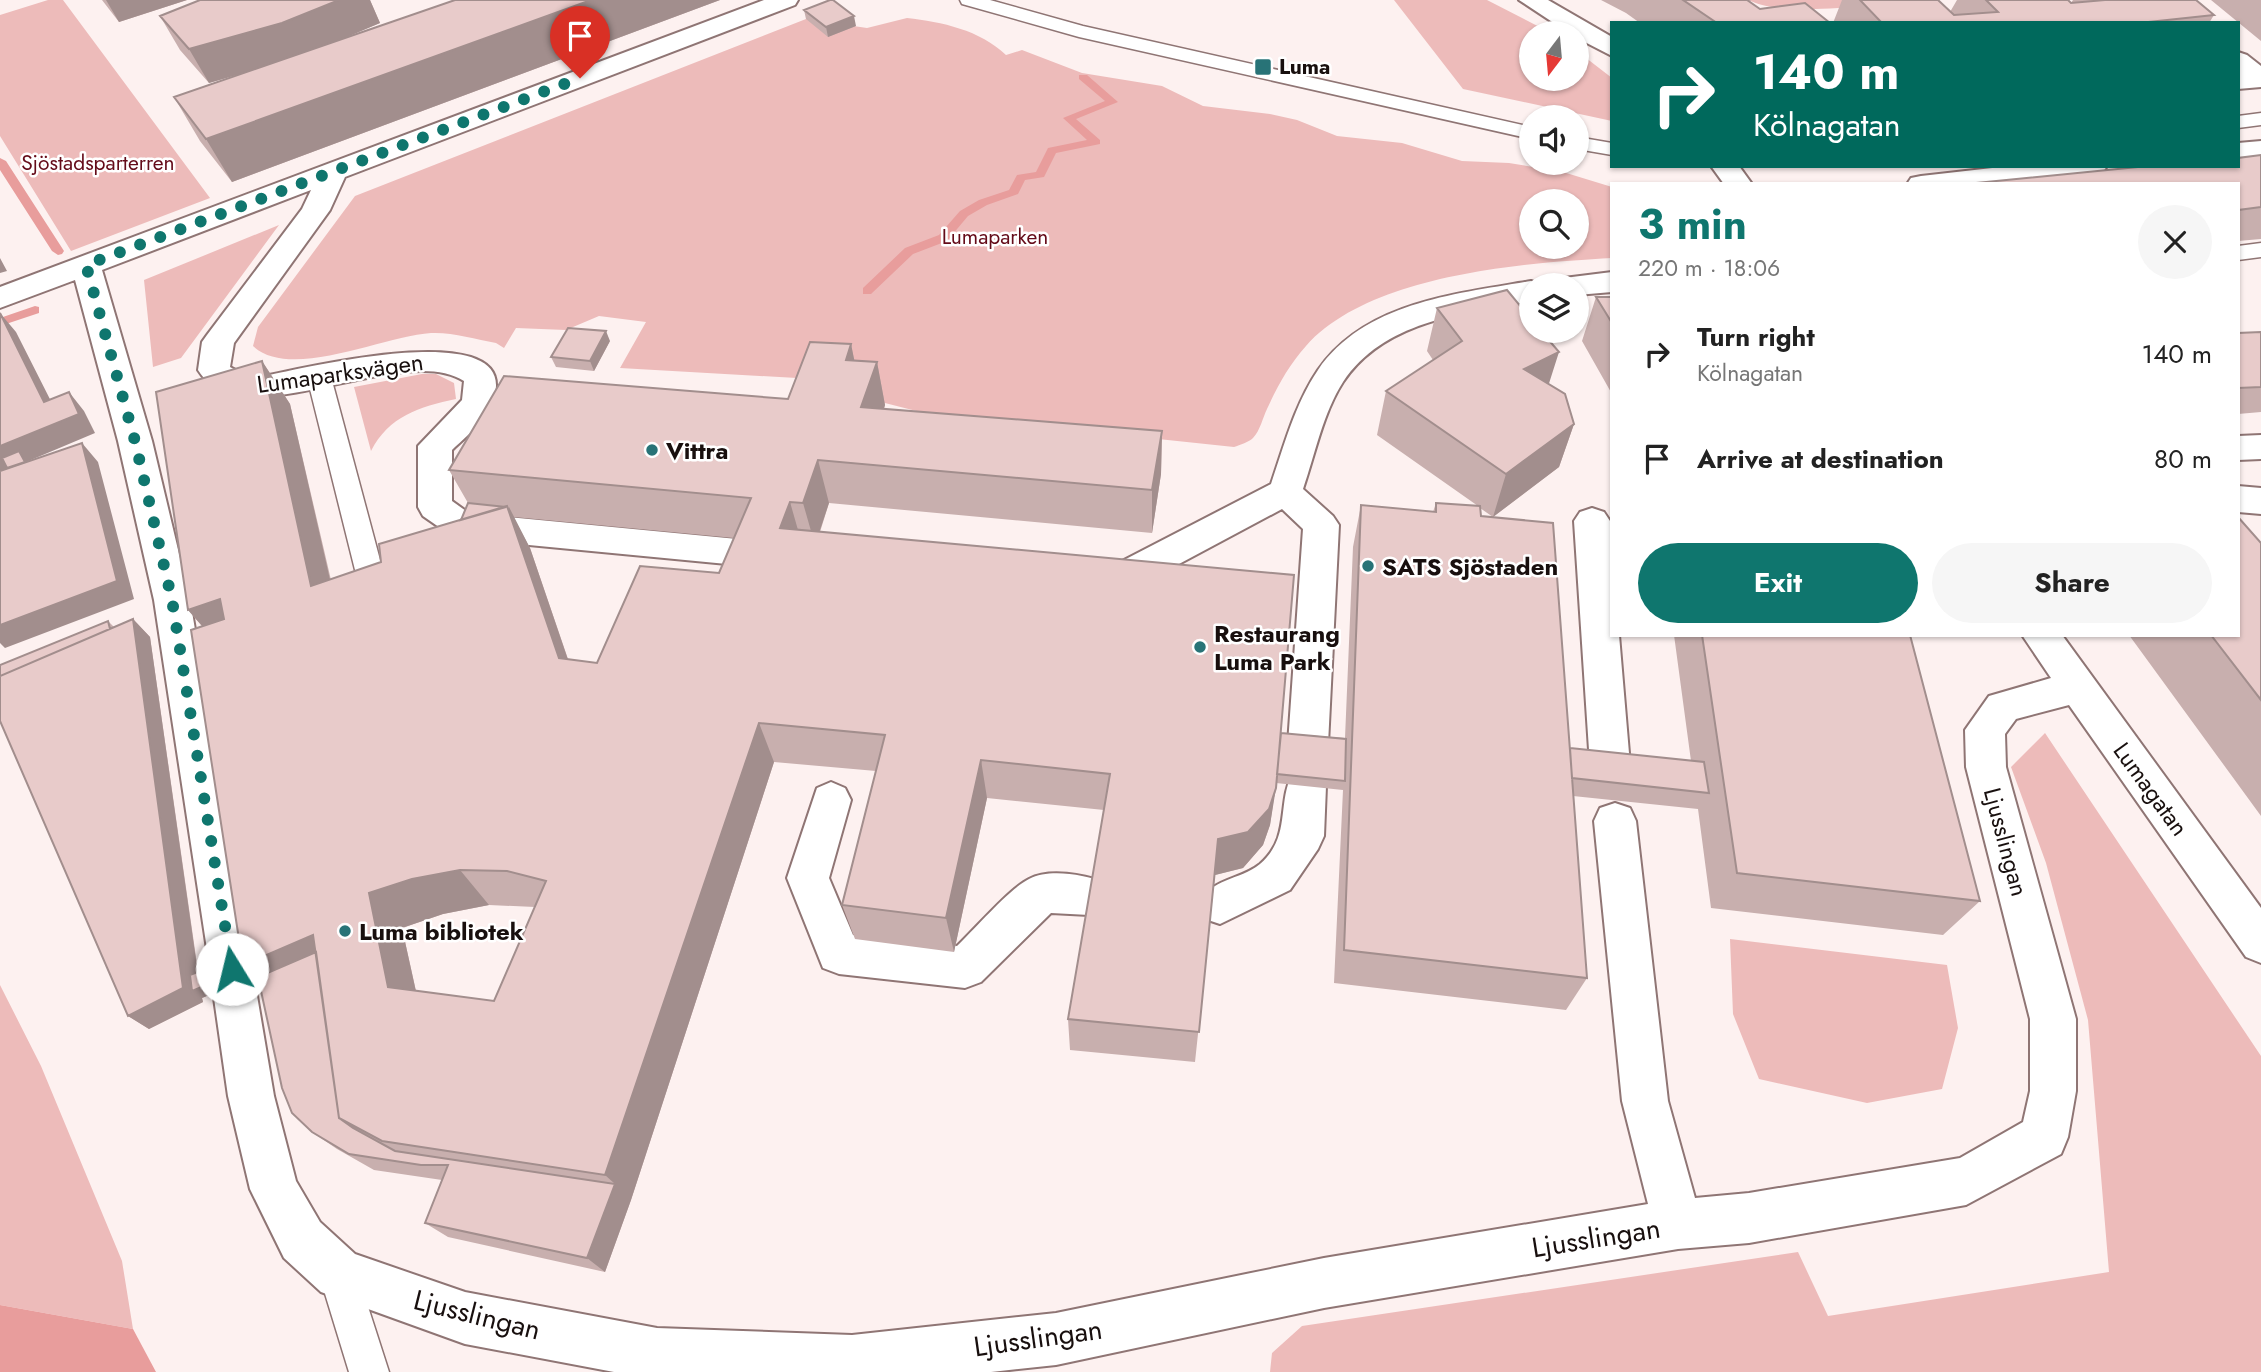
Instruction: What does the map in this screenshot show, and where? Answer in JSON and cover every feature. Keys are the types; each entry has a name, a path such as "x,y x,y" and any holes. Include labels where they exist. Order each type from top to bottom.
{"street":[{"path":"0,298 786,0"},
{"path":"1531,0 1610,47"},
{"path":"2240,62 2261,79"},
{"path":"2240,81 2261,79"},
{"path":"2240,151 2261,149"},
{"path":"1940,182 2074,168"},
{"name":"Lumaparksvägen","path":"333,172 316,210 218,342 214,352 214,370 224,380 242,386 264,387 431,360 466,365 477,373 482,384 480,398 435,446 435,508 461,525"},
{"name":"Ljusslingan","path":"86,265 135,441 172,600 251,1096 274,1189 302,1240 339,1274 465,1318 657,1354 852,1361 1056,1339 1324,1283 1678,1224 1749,1218 1966,1181 2045,1138 2053,1091 2053,1018 1986,767 1985,730 2003,707 2077,687"},
{"path":"1589,284 1610,282"},
{"path":"1071,582 1112,586 1285,492 1315,406 1331,376 1349,352 1375,333 1430,311 1519,293"},
{"path":"2240,448 2261,447"},
{"path":"1285,492 1321,525 1308,744"},
{"path":"2240,499 2261,501"},
{"path":"1592,521 1610,765"},
{"path":"507,530 758,554"},
{"name":"Lumagatan","path":"2042,637 2261,943"},
{"path":"1220,905 1275,877 1303,836 1306,786"},
{"path":"831,800 808,878 839,954 965,967 1042,893 1088,896"},
{"name":"Ljusslingan","path":"1615,821 1645,1101 1678,1224"}],"lane":[{"path":"969,0 1079,31 1519,130"},
{"path":"1016,0 1519,116"},
{"path":"2240,108 2261,106"},
{"path":"2240,122 2261,120"},
{"path":"1589,130 1610,134"},
{"path":"1589,145 1610,149"},
{"path":"2240,253 2261,250"},
{"path":"320,377 374,590"},
{"path":"339,1274 369,1372"}],"green space":[{"name":"Sjöstadsparterren","path":"48,0 63,0 210,198 71,251 0,136 0,15"},
{"path":"1394,0 1487,0 1528,21 1519,21 1519,91 1589,91 1589,60 1610,76 1610,121 1589,116 1589,105 1538,105 1463,89"},
{"path":"1749,0 1920,1 1806,9 1764,5"},
{"name":"Lumaparken","path":"907,18 934,22 972,33 996,46 1006,55 1022,50 1082,73 1162,86 1203,106 1270,114 1297,120 1337,136 1402,143 1462,161 1519,165 1519,175 1573,175 1610,186 1610,258 1492,269 1407,288 1368,303 1334,322 1306,346 1280,384 1255,435 1249,441 1234,447 932,415 881,402 867,382 620,368 646,322 599,316 566,330 516,328 504,348 496,343 439,333 411,336 313,358 270,356 253,346 258,327 355,196 806,19 867,28"},
{"path":"279,225 181,358 153,367 144,280"},
{"path":"422,374 436,374 454,383 456,399 418,410 396,421 378,439 371,451 354,387"},
{"path":"2045,733 2261,1056 2261,1372 1270,1372 1272,1353 1302,1326 1798,1252 1828,1316 2109,1272 2088,1020 2046,863 2011,767"},
{"path":"1730,939 1947,965 1958,1028 1942,1089 1867,1103 1759,1079 1733,1014"},
{"path":"0,985 41,1066 122,1261 133,1329 0,1305"}],"shaded area":[{"path":"0,1305 133,1329 156,1372 0,1372"}],"building":[{"path":"200,0 339,0 282,23 189,49 160,16"},
{"path":"455,0 591,0 206,139 174,97"},
{"path":"830,0 854,16 826,27 804,10"},
{"path":"1683,0 1747,0 1760,9 1805,3 1828,21 1714,21"},
{"path":"1860,0 1938,0 1954,15 1998,12 1986,0 2068,0 2071,3 2105,0 2196,0 2214,15 2158,21 1880,21"},
{"path":"2261,155 2261,207 2240,210 2240,182 1986,182 2128,168 2240,168 2240,158"},
{"path":"1507,290 1519,304 1519,343 1551,343 1559,352 1524,369 1565,394 1574,424 1506,474 1386,391 1462,341 1437,308"},
{"path":"1596,297 1610,297 1610,320"},
{"path":"0,313 44,402 69,392 79,414 0,446"},
{"path":"568,328 606,331 590,361 551,357"},
{"path":"2261,332 2261,387 2240,388 2240,333"},
{"path":"810,342 851,344 846,360 877,362 861,407 1162,431 1152,490 818,460 803,503 790,502 780,528 1294,575 1276,788 1269,809 1248,832 1218,839 1199,1032 1068,1019 1110,774 981,760 946,918 842,905 885,735 759,723 605,1175 382,1141 339,1118 313,935 243,965 191,630 224,619 220,599 188,610 156,392 262,361 311,586 381,562 379,544 507,506 559,658 597,663 640,566 719,573 751,498 449,470 504,376 788,399","holes":["460,870 507,871 546,881 494,1001 388,987 369,893 412,879"]},
{"path":"82,443 117,581 0,625 0,471"},
{"path":"19,451 25,462 7,468 2,458"},
{"path":"468,503 506,507 461,520"},
{"path":"1436,503 1480,506 1481,516 1553,523 1587,978 1344,950 1361,505 1436,512"},
{"path":"2240,519 2261,543 2261,700 2213,637 2240,637"},
{"path":"133,619 183,988 128,1016 0,721 0,676"},
{"path":"108,621 110,629 0,676 0,665"},
{"path":"1702,637 1911,637 1980,901 1737,873"},
{"path":"1281,733 1346,739 1345,781 1277,774"},
{"path":"1570,748 1704,762 1709,793 1572,778"},
{"path":"316,952 339,1118 395,1151 615,1184 587,1258 425,1223 448,1165 421,1165 349,1154 312,1132 292,1113 282,1088 258,977"},
{"path":"242,954 243,965 247,968 192,991 190,975"}],"waterway":[{"path":"867,291 909,251 943,238 964,214 983,202 1014,192 1021,177 1040,175 1052,150 1096,142 1068,118 1113,102 1083,77"},
{"path":"0,161 58,251"},
{"path":"0,322 35,310"}],"place":[{"name":"Luma","path":"1263,67"},
{"name":"Vittra","path":"652,450"},
{"name":"SATS Sjöstaden","path":"1368,566"},
{"name":"Restaurang Luma Park","path":"1200,647"},
{"name":"Luma bibliotek","path":"345,931"}],"route":[{"path":"232,969 172,600 135,441 86,265 580,78"}]}
